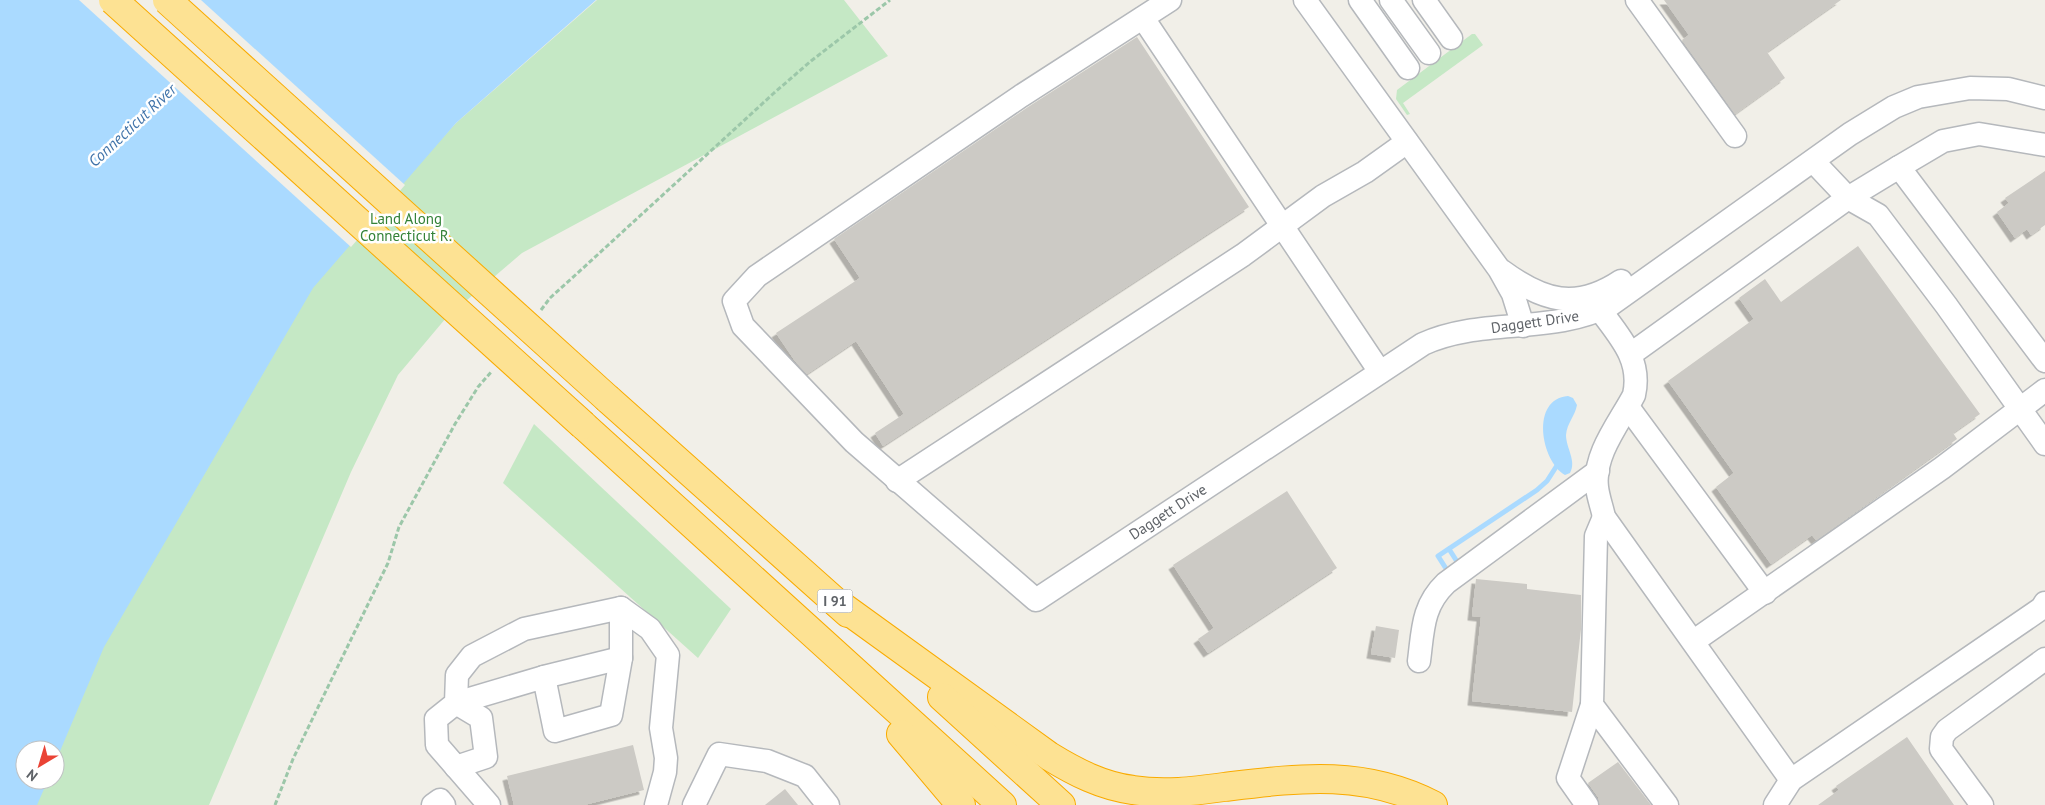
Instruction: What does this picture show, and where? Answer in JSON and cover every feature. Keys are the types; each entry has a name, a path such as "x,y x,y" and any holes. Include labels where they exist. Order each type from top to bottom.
{"highway":[{"name":"I 91","path":"113,0 1002,805"},
{"name":"I 91","path":"167,0 1061,805"},
{"path":"836,602 1042,751 1070,768 1101,783 1132,790 1165,793 1294,779 1342,779 1388,787 1433,805"},
{"path":"820,640 962,805"}],"street":[{"path":"1170,0 1021,96 757,276 734,301 744,326 854,442 897,480 1235,261 1323,196 1365,172 1407,142"},
{"path":"1305,0 1499,269 1513,294 1523,326"},
{"path":"1360,0 1434,50"},
{"path":"1373,0 1434,50"},
{"path":"1391,0 1434,50"},
{"path":"1405,0 1434,50"},
{"path":"1424,0 1434,50"},
{"path":"1434,50 1438,0"},
{"path":"1637,0 1735,136"},
{"path":"1142,18 1380,372"},
{"name":"Daggett Drive","path":"897,480 1036,600 1423,344 1442,336 1470,331 1578,318 1600,310 1620,299 1813,160 1882,113 1918,97 1950,90 1982,87 2021,92 2045,98"},
{"path":"1631,354 1848,198 1943,141 1979,134 2045,145"},
{"path":"1813,160 1848,198 1878,215 1946,305 2045,444"},
{"path":"1899,167 2045,361"},
{"path":"1499,269 1519,283 1548,296 1572,300 1592,296 1603,292 1662,254 1698,237 1741,212"},
{"path":"1600,310 1631,354 1636,384 1634,395 1602,455 1598,471 1597,486 1604,517 1792,780"},
{"path":"1694,641 1942,468 2045,390"},
{"path":"1628,406 1765,593"},
{"path":"1419,661 1425,617 1431,600 1437,591 1598,471"},
{"path":"1587,805 1568,778 1592,705 1596,536 1604,517"},
{"path":"544,677 555,731 611,715 621,658 621,608"},
{"path":"456,703 457,675 472,656 524,629 621,608 650,630 668,655 661,728 666,758 656,805"},
{"path":"1775,805 1792,780 2044,608"},
{"path":"489,805 436,744 436,719 456,703 544,677 621,658"},
{"path":"1982,805 1941,749 1942,737 1947,730 2045,659"},
{"path":"456,703 481,718 486,757 456,767"},
{"path":"1592,705 1667,805"},
{"path":"694,805 719,754 766,761 805,776 828,805"},
{"path":"433,805 440,800 444,805"}],"green space":[{"name":"Land Along Connecticut R.","path":"597,0 844,0 888,56 522,253 446,318 398,375 351,472 209,805 22,805 26,790 65,790 65,740 59,740 181,420 456,123"},
{"path":"1472,34 1475,34 1483,45 1403,103 1410,114 1407,115 1396,99 1397,90"},
{"path":"534,424 731,609 698,658 503,483"}],"water":[{"name":"Connecticut River","path":"0,0 596,0 456,123 313,288 104,647 65,740 15,740 15,790 44,790 37,805 0,805"},
{"path":"1568,396 1573,398 1577,405 1566,435 1572,459 1572,468 1570,473 1565,475 1557,468 1550,457 1545,445 1543,431 1544,419 1548,408 1556,400"}],"pier":[{"path":"79,0 201,0 405,185 351,247"}],"building":[{"path":"1664,0 1841,0 1767,52 1785,78 1735,114 1682,40 1689,35"},
{"path":"1137,37 1249,207 883,446 875,433 904,414 856,341 807,374 795,361 776,333 860,278 834,239 1028,107"},
{"path":"2045,171 2045,225 2031,235 2027,229 2015,238 1997,212 2009,203 2005,198"},
{"path":"1858,246 1980,414 1953,433 1957,439 1816,540 1812,535 1771,564 1716,487 1734,473 1668,381 1754,319 1739,298 1765,279 1781,302"},
{"path":"1287,491 1337,568 1208,653 1198,639 1214,628 1173,565"},
{"path":"1476,579 1527,584 1527,589 1581,595 1581,629 1572,712 1472,701 1481,617 1472,616"},
{"path":"1376,626 1399,630 1395,658 1371,654"},
{"path":"1907,737 1954,805 1818,805 1839,790 1836,786"},
{"path":"633,745 644,790 584,805 514,805 507,776"},
{"path":"1618,762 1651,805 1600,805 1598,797 1588,783"},
{"path":"785,789 798,805 765,805"}],"waterway":[{"path":"1445,567 1438,556 1537,490 1547,481 1556,467"},
{"path":"1449,549 1456,560"}]}
